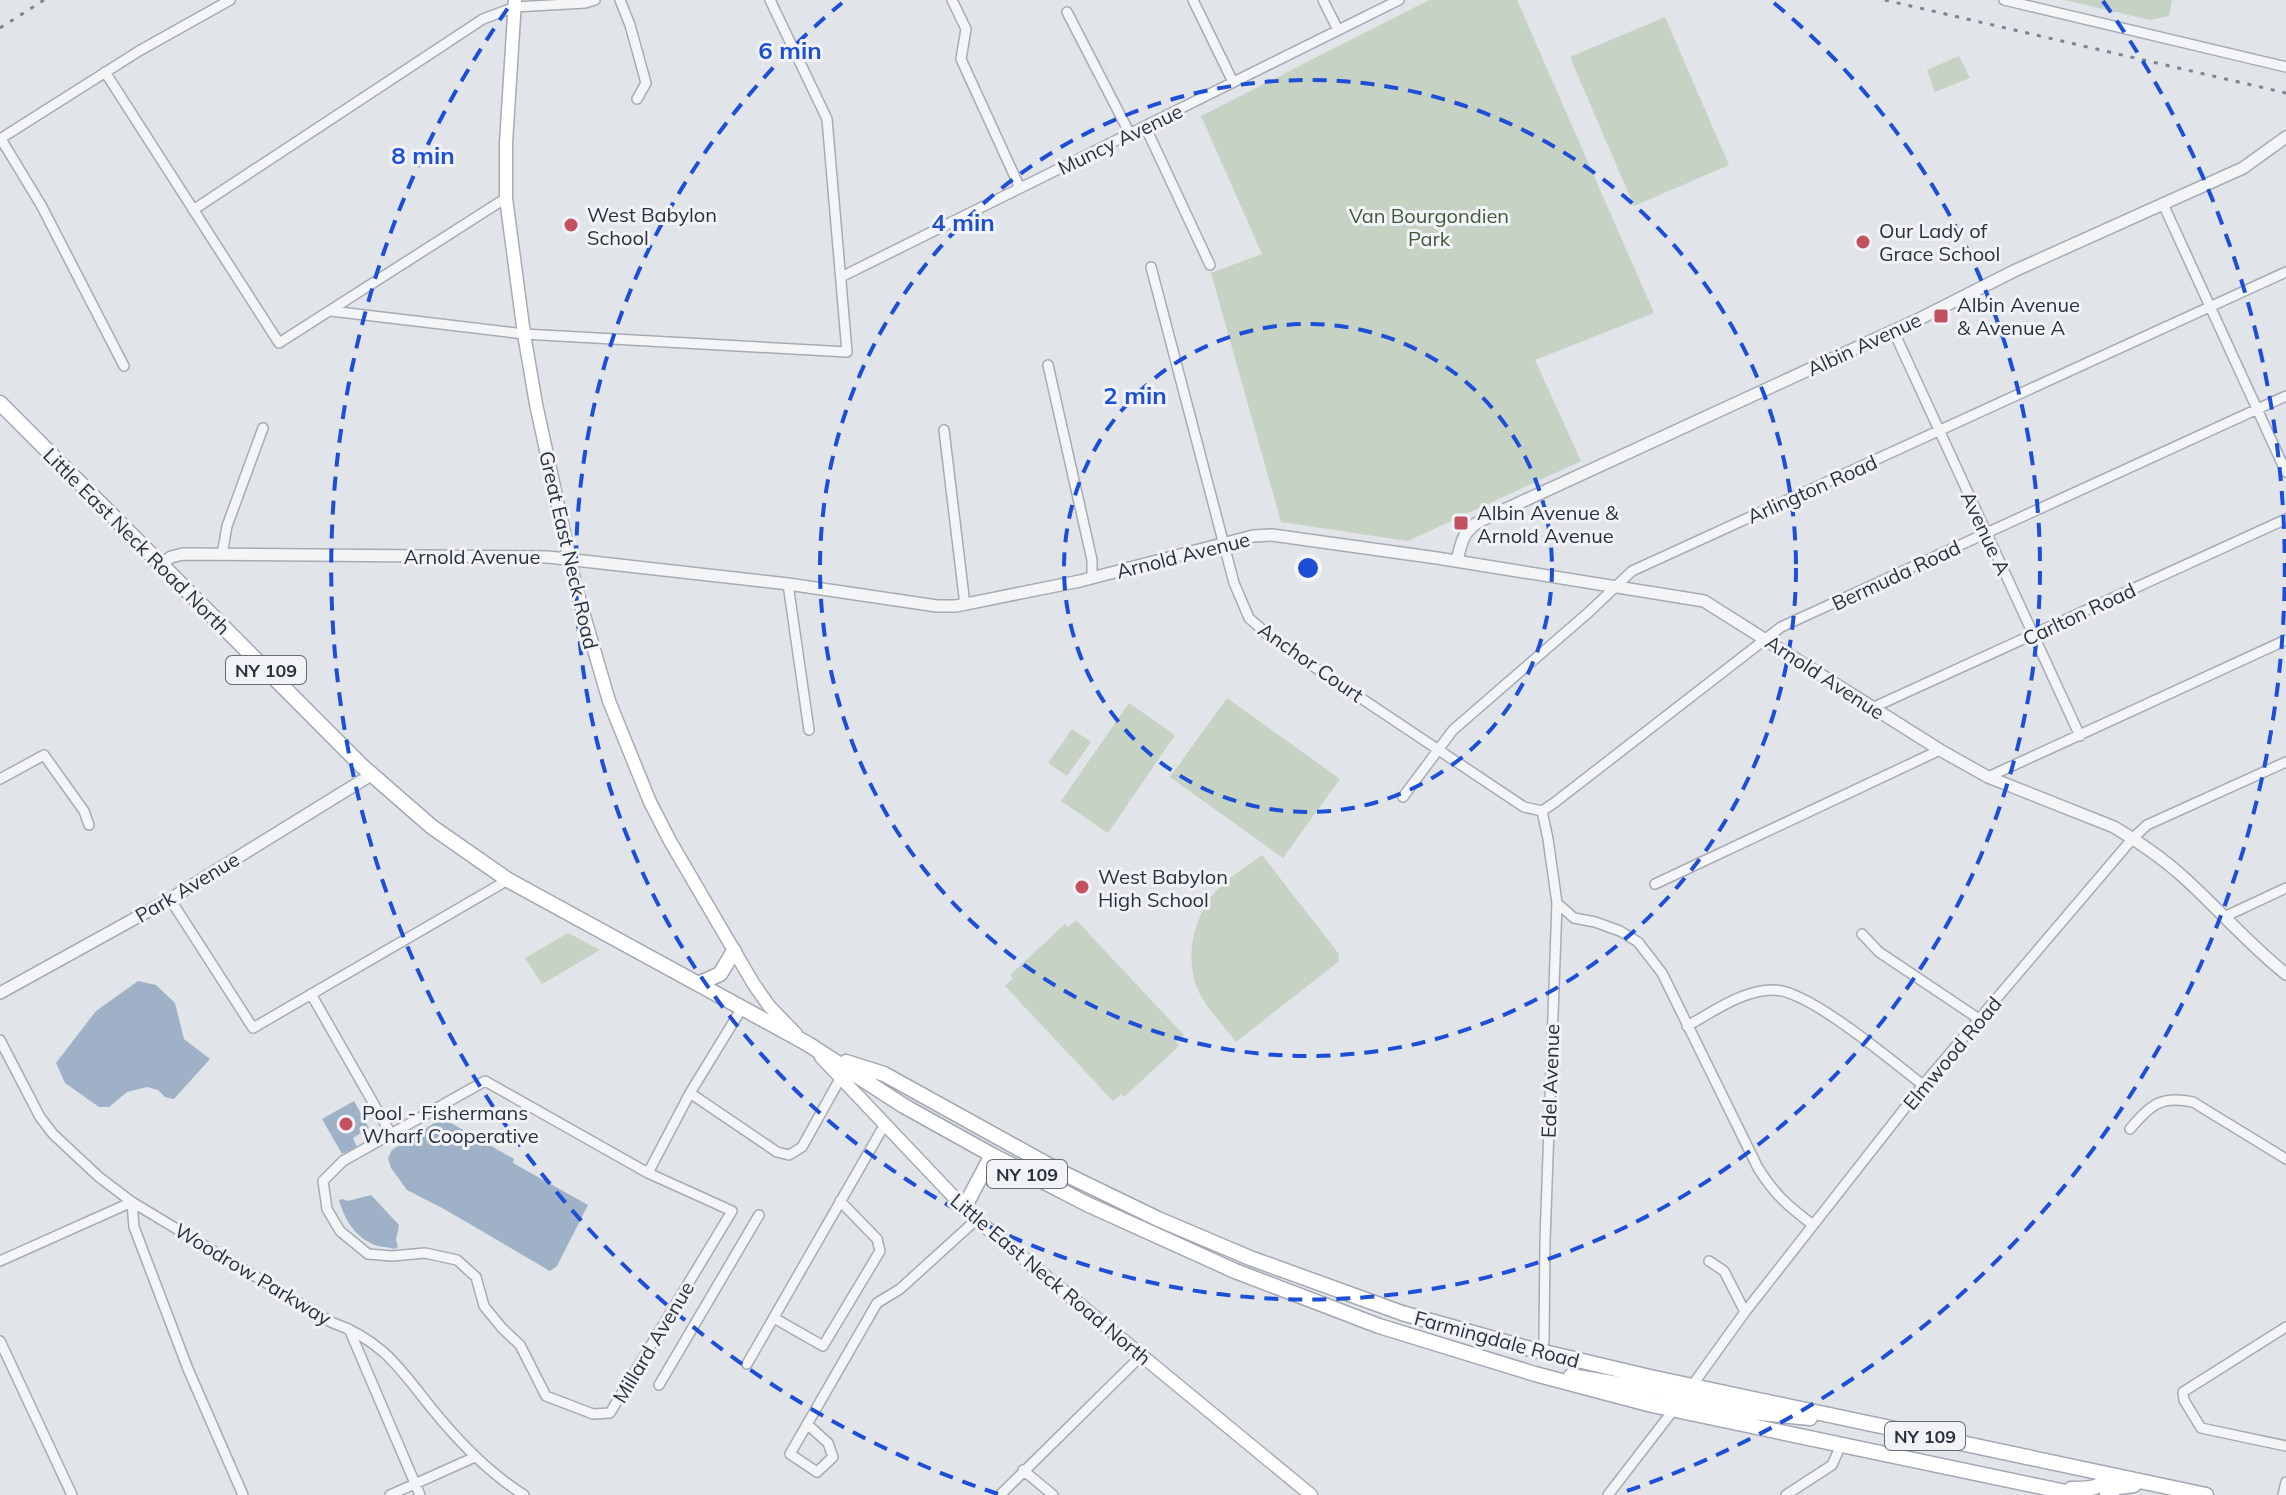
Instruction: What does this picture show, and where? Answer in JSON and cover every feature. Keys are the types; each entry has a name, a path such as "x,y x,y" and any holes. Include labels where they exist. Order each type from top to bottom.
{"main road":[{"name":"Great East Neck Road","path":"515,3 506,143 506,198 524,334 547,458 569,559 599,672 631,759 670,841 763,999 808,1044"},
{"name":"Little East Neck Road North","path":"2,409 371,775 432,827 508,880 742,1008"},
{"path":"698,984 720,974 734,951"},
{"name":"NY 109","path":"742,1008 808,1044"},
{"name":"Little East Neck Road North","path":"808,1044 976,1220 1311,1495"},
{"name":"Farmingdale Road","path":"808,1044 877,1090 992,1155 1148,1233 1246,1275 1379,1326 1535,1374 1683,1398"},
{"name":"Farmingdale Road","path":"830,1057 884,1074 1080,1182 1217,1244 1372,1303 1841,1445 2080,1495"},
{"path":"964,1208 992,1155"},
{"name":"NY 109","path":"1683,1398 1780,1417 1842,1418 2206,1495"},
{"path":"2055,1490 2094,1488 2109,1475"},
{"path":"2107,1495 2113,1488 2122,1485 2159,1485"}],"street":[{"path":"124,366 41,205 0,139 105,72 230,0"},
{"path":"193,210 483,19 515,3 585,3 595,0"},
{"path":"620,0 646,83 637,99"},
{"path":"331,311 524,334 847,352 827,119 770,0"},
{"path":"952,0 966,29 961,59 1020,188"},
{"path":"1193,0 1233,82"},
{"path":"1323,0 1338,30"},
{"name":"Muncy Avenue","path":"841,277 1399,0"},
{"path":"2004,0 2286,67"},
{"path":"1067,12 1130,134"},
{"path":"105,72 279,343 506,198"},
{"path":"1145,126 1210,265"},
{"name":"Albin Avenue","path":"1457,561 1464,535 1472,525 2014,271 2243,168 2286,137"},
{"path":"2163,204 2286,472"},
{"name":"Anchor Court","path":"1151,267 1223,543 1238,594 1249,618 1274,640 1437,750 1524,807 1542,811"},
{"name":"Arlington Road","path":"1403,797 1453,730 1632,571 2286,272"},
{"name":"Avenue A","path":"1893,330 2080,736"},
{"path":"1048,365 1092,560 1092,578"},
{"name":"Bermuda Road","path":"1542,811 1781,627 2286,396"},
{"path":"222,555 227,526 263,428"},
{"path":"944,430 965,605"},
{"name":"Carlton Road","path":"1872,708 2286,519"},
{"name":"Arnold Avenue","path":"161,564 178,555 569,559 788,584 937,606 965,605 1092,578 1223,543 1259,535 1279,535 1704,601 1872,708 1988,777 2114,827 2133,838 2180,874 2286,974"},
{"path":"788,584 809,730"},
{"path":"1988,777 2286,640"},
{"path":"1655,884 1940,750"},
{"path":"0,779 44,755 84,811 89,825"},
{"name":"Elmwood Road","path":"1608,1495 1745,1312 1923,1085 2133,838 2147,825 2286,762"},
{"name":"Park Avenue","path":"0,993 170,899 371,775"},
{"name":"Edel Avenue","path":"1542,811 1557,903 1542,1352"},
{"path":"170,899 253,1028 508,880"},
{"path":"2224,917 2286,888"},
{"path":"1557,903 1574,918 1608,927 1638,942 1662,973 1758,1168 1772,1190 1813,1225"},
{"path":"1862,934 1879,952 1979,1019"},
{"path":"1687,1026 1751,994 1773,990 1789,992 1810,1001 1923,1085"},
{"path":"311,994 391,1134"},
{"path":"648,1173 690,1093 742,1008"},
{"name":"Woodrow Parkway","path":"0,1040 24,1089 53,1134 99,1177 132,1202 331,1322 374,1342 475,1457 524,1495"},
{"path":"690,1093 777,1152 789,1155 802,1147 841,1077"},
{"name":"Millard Avenue","path":"485,1081 648,1173 732,1211 610,1413 593,1414 546,1396 520,1345 484,1306 476,1277 457,1260 425,1253 392,1256 368,1254 340,1231 327,1209 323,1181 343,1161 485,1081"},
{"path":"2130,1129 2145,1111 2160,1101 2184,1100 2193,1102 2286,1159"},
{"path":"747,1364 885,1124"},
{"path":"774,1318 823,1346 880,1251 877,1239 840,1201"},
{"path":"0,1261 132,1202 134,1227 188,1369 243,1495"},
{"path":"659,1385 759,1215"},
{"path":"807,1424 828,1443 833,1457 817,1472 790,1454 807,1424 877,1303 900,1289 976,1220"},
{"path":"1709,1261 1724,1271 1745,1312"},
{"path":"2286,1327 2183,1392 2184,1400 2201,1428 2286,1446"},
{"path":"349,1329 420,1495"},
{"path":"0,1341 72,1495"},
{"path":"1000,1495 1141,1356"},
{"path":"1786,1495 1832,1465 1841,1445"},
{"path":"390,1495 475,1457"},
{"path":"1023,1470 1053,1495"},
{"path":"2283,1495 2286,1482"}],"green space":[{"name":"Van Bourgondien Park","path":"1429,0 1517,0 1654,313 1535,360 1581,461 1408,541 1281,522 1211,273 1262,254 1201,116"},
{"path":"2065,0 2172,0 2169,16 2150,20"},
{"path":"1665,17 1729,165 1634,206 1570,57"},
{"path":"1959,56 1970,78 1935,92 1927,70"},
{"path":"1227,698 1340,779 1283,858 1170,777"},
{"path":"1129,703 1175,735 1108,833 1061,801"},
{"path":"1072,729 1091,742 1067,776 1048,763"},
{"path":"1262,855 1339,954 1338,962 1236,1042 1206,1004 1196,985 1191,956 1193,941 1196,926 1209,900 1228,880"},
{"path":"1076,920 1184,1035 1176,1042 1179,1046 1124,1097 1121,1094 1113,1101 1005,986 1013,978 1010,975 1065,924 1068,927"},
{"path":"568,933 600,950 542,984 525,958"}],"water":[{"path":"138,981 156,985 175,1003 184,1039 210,1059 174,1099 147,1087 127,1092 109,1107 99,1107 65,1083 56,1063 96,1011"},
{"name":"Pool - Fishermans Wharf Cooperative","path":"354,1101 369,1128 353,1138 357,1147 342,1154 322,1119"},
{"path":"442,1118 588,1205 557,1266 550,1271 407,1190 391,1168 388,1158 392,1150"},
{"path":"371,1195 399,1225 398,1247 394,1249 362,1238 348,1221 339,1200"}],"railway":[{"path":"0,28 44,0"},
{"path":"1885,0 2286,93"}],"place":[{"name":"West Babylon School","path":"571,225"},
{"name":"Our Lady of Grace School","path":"1863,242"},
{"name":"Albin Avenue & Avenue A","path":"1941,316"},
{"name":"Albin Avenue & Arnold Avenue","path":"1461,523"},
{"name":"West Babylon High School","path":"1082,887"},
{"name":"Pool - Fishermans Wharf Cooperative","path":"346,1124"}]}
